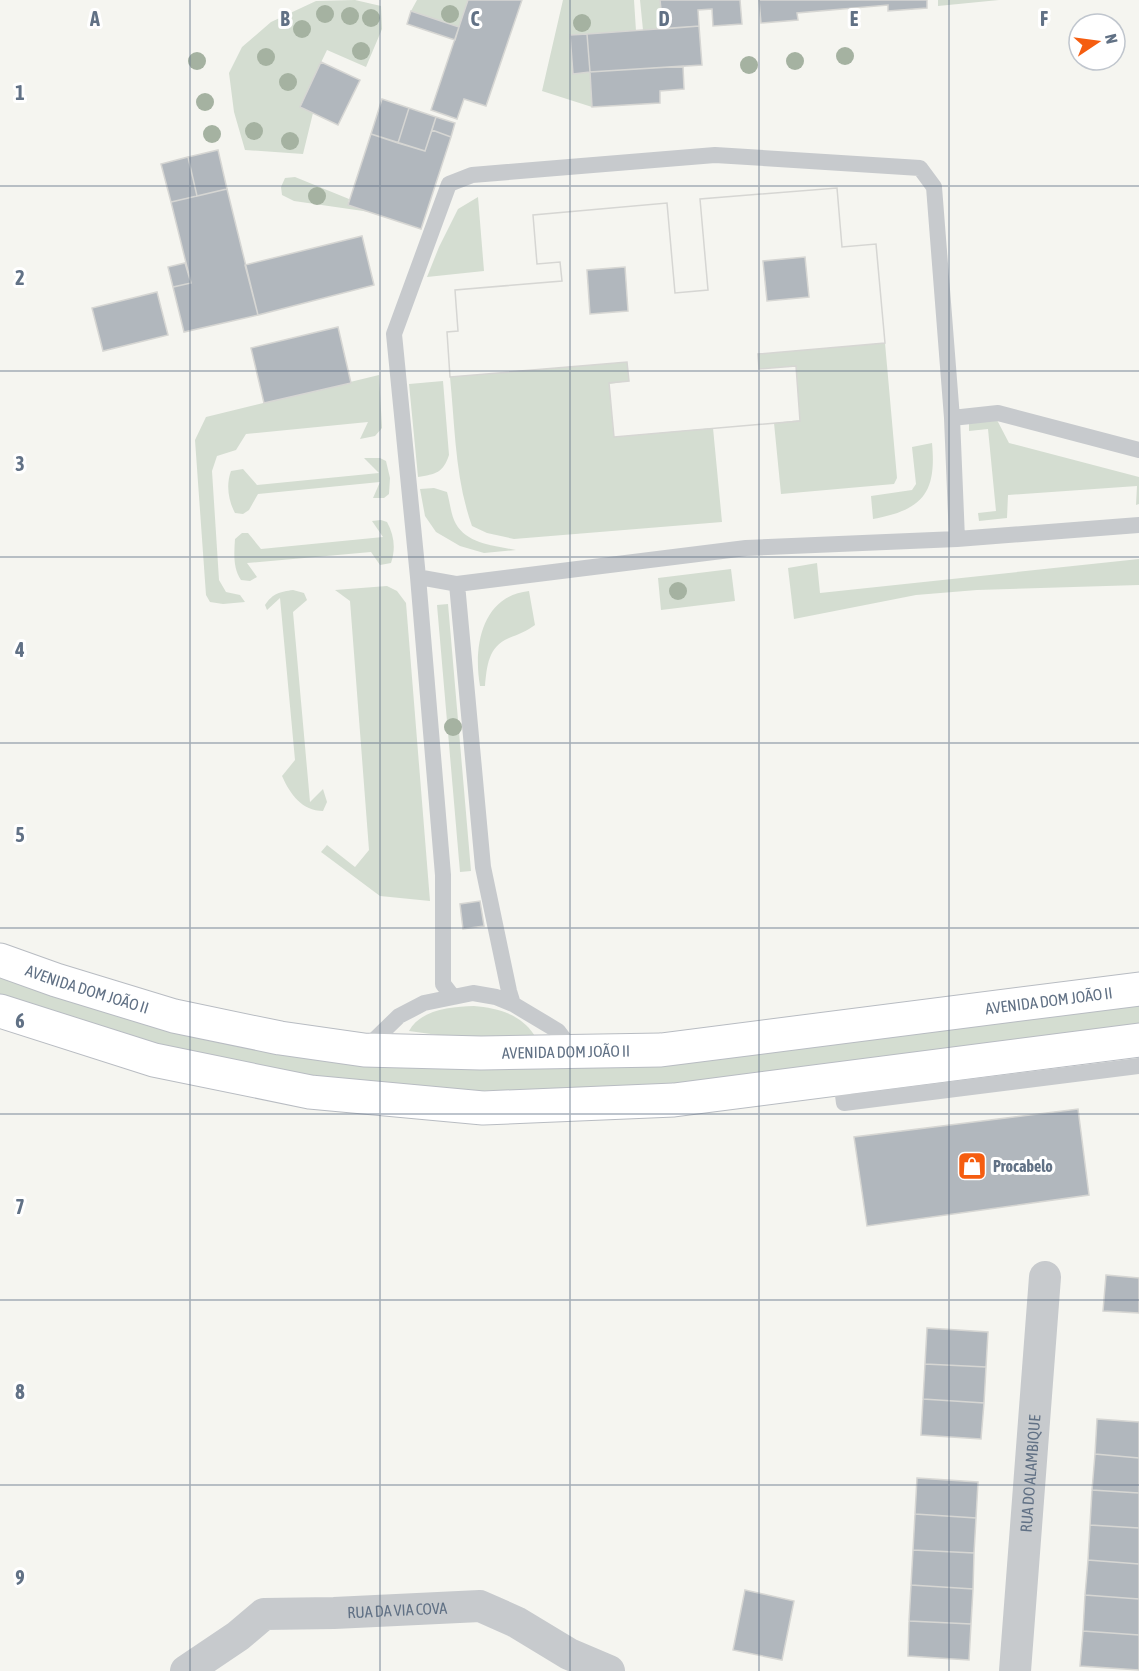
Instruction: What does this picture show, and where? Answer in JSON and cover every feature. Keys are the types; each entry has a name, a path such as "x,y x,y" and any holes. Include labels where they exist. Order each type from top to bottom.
{"main road":[{"name":"AVENIDA DOM JOÃO II","path":"0,960 56,980 174,1016 280,1038 364,1050 481,1053 661,1050 1139,989"},
{"path":"0,1011 154,1060 310,1092 483,1108 674,1100 1139,1040"}],"street":[{"name":"RUA DO ALAMBIQUE","path":"1015,1671 1045,1277"},
{"name":"RUA DA VIA COVA","path":"186,1671 238,1636 264,1614 480,1606 516,1622 569,1654 609,1671"}],"lane":[{"path":"453,997 443,984 443,875 418,577 394,334 449,184 472,175 716,154 920,168 934,187 952,418 957,539"},
{"path":"952,418 998,413 1139,450"},
{"path":"418,577 457,584 746,548 957,539 1139,525"},
{"path":"457,584 483,867 513,1004"},
{"path":"364,1050 399,1016 424,1003 473,993 496,997 513,1004 558,1031 575,1053"},
{"path":"841,1079 844,1103 1139,1066"}],"shaded area":[{"path":"355,0 381,6 382,29 366,67 327,50 300,106 313,113 303,154 245,150 234,112 229,73 242,47 271,22 316,1"},
{"path":"417,0 468,0 459,27 411,11"},
{"path":"563,0 634,0 636,31 570,35 573,73 590,72 592,107 542,91"},
{"path":"640,0 660,0 663,29 643,30"},
{"path":"938,0 999,0 938,6"},
{"path":"295,177 349,199 348,205 370,212 294,201 282,195 281,187 285,178"},
{"path":"478,197 484,271 427,277 458,209"},
{"path":"885,343 897,478 894,484 781,494 774,423 800,420 796,366 759,369 758,354"},
{"path":"627,362 629,381 609,384 614,437 713,428 722,522 514,539 487,533 472,526 459,471 450,377"},
{"path":"379,375 382,428 375,436 360,439 368,422 246,434 236,450 217,456 212,471 219,580 226,592 240,595 245,602 223,604 210,602 206,595 195,440 206,417"},
{"path":"443,381 449,455 438,472 418,477 409,384"},
{"path":"997,420 1009,443 1139,477 1139,504 1136,505 1137,486 1008,495 1007,518 979,521 978,513 996,511 988,429 969,431 969,423"},
{"path":"932,443 932,476 922,497 903,511 873,519 871,496 912,490 916,484 912,447"},
{"path":"364,458 380,458 386,461 390,478 389,494 384,498 373,498 380,482 258,494 249,510 243,514 235,513 231,503 228,487 231,471 243,469 257,485 379,473"},
{"path":"434,488 447,492 454,521 467,536 483,543 516,550 484,553 460,546 436,532 425,516 420,489"},
{"path":"372,521 387,522 393,537 391,563 380,565 371,552 247,563 257,577 250,581 241,580 235,566 235,539 242,533 248,533 261,549 383,537"},
{"path":"1139,559 1139,585 977,590 916,595 794,619 788,568 817,563 820,593"},
{"path":"731,569 735,601 661,610 658,578"},
{"path":"387,586 397,591 406,603 430,901 380,896 321,852 327,845 355,867 369,850 350,601 335,590"},
{"path":"293,590 304,593 307,600 293,612 310,802 323,789 327,802 323,811 303,805 289,789 282,776 295,760 280,598 267,610 265,605 277,594"},
{"path":"529,591 535,625 497,646 488,664 485,686 480,686 478,655 484,625 501,602 513,595"},
{"path":"448,604 471,871 460,872 437,605"},
{"path":"0,975 384,1065 1139,1001 1139,1024 654,1086 479,1091 384,1087 211,1061 0,997"},
{"path":"474,1006 510,1014 531,1030 536,1038 467,1039 409,1031 421,1018 429,1014 446,1009"}],"building":[{"path":"468,0 522,0 486,106 464,99 457,119 431,110"},
{"path":"660,0 740,0 742,24 713,26 712,9 698,10 699,26 663,29"},
{"path":"759,0 927,0 927,8 888,11 888,5 797,13 798,20 761,23"},
{"path":"411,11 459,27 455,40 407,24"},
{"path":"699,26 702,65 590,72 587,34"},
{"path":"587,34 590,72 573,74 570,35"},
{"path":"321,62 360,80 338,125 300,107"},
{"path":"683,66 684,89 660,91 660,103 592,107 590,72"},
{"path":"382,99 409,108 398,143 371,134"},
{"path":"409,108 436,117 425,151 398,143"},
{"path":"436,117 455,123 451,137 432,130"},
{"path":"432,130 451,137 421,229 348,205 371,134 425,151"},
{"path":"218,150 227,189 197,196 188,157"},
{"path":"188,157 197,196 171,202 161,164"},
{"path":"837,188 842,247 876,244 885,343 758,354 759,369 796,366 800,421 614,437 609,383 629,381 627,362 450,377 447,332 458,331 455,290 562,281 560,262 537,264 533,215 667,203 675,293 708,290 700,199","holes":["805,257 809,297 767,301 763,261","625,267 628,311 590,314 587,270"]},
{"path":"837,188 842,247 876,244 885,343 758,354 759,369 796,366 800,421 614,437 609,383 629,381 627,362 450,377 447,332 458,331 455,290 562,281 560,262 537,264 533,215 667,203 675,293 708,290 700,199"},
{"path":"227,189 258,315 184,332 173,287 191,283 171,202"},
{"path":"362,236 374,285 258,315 245,265"},
{"path":"185,263 191,283 173,287 168,267"},
{"path":"157,292 168,335 103,351 92,308"},
{"path":"338,327 351,383 264,403 251,348"},
{"path":"480,901 484,926 463,929 460,904"},
{"name":"Procabelo","path":"1078,1109 1089,1195 867,1226 854,1137"},
{"path":"1106,1275 1139,1278 1139,1313 1103,1311"},
{"path":"927,1328 988,1332 986,1367 925,1364"},
{"path":"925,1364 986,1367 984,1403 923,1399"},
{"path":"923,1399 984,1403 981,1439 921,1435"},
{"path":"1097,1419 1139,1422 1139,1458 1095,1454"},
{"path":"1095,1454 1139,1458 1139,1493 1092,1490"},
{"path":"917,1478 978,1482 976,1518 915,1514"},
{"path":"1092,1490 1139,1493 1139,1528 1090,1525"},
{"path":"915,1514 976,1518 974,1553 913,1550"},
{"path":"1090,1525 1139,1528 1139,1564 1088,1560"},
{"path":"913,1550 974,1553 973,1589 911,1585"},
{"path":"1088,1560 1139,1564 1139,1599 1085,1595"},
{"path":"911,1585 973,1589 971,1624 909,1621"},
{"path":"745,1590 794,1601 782,1660 733,1650"},
{"path":"1085,1595 1139,1599 1139,1635 1083,1631"},
{"path":"909,1621 971,1624 969,1660 908,1656"},
{"path":"1083,1631 1139,1635 1139,1670 1080,1666"}],"place":[{"name":"Procabelo","path":"972,1166"}]}
